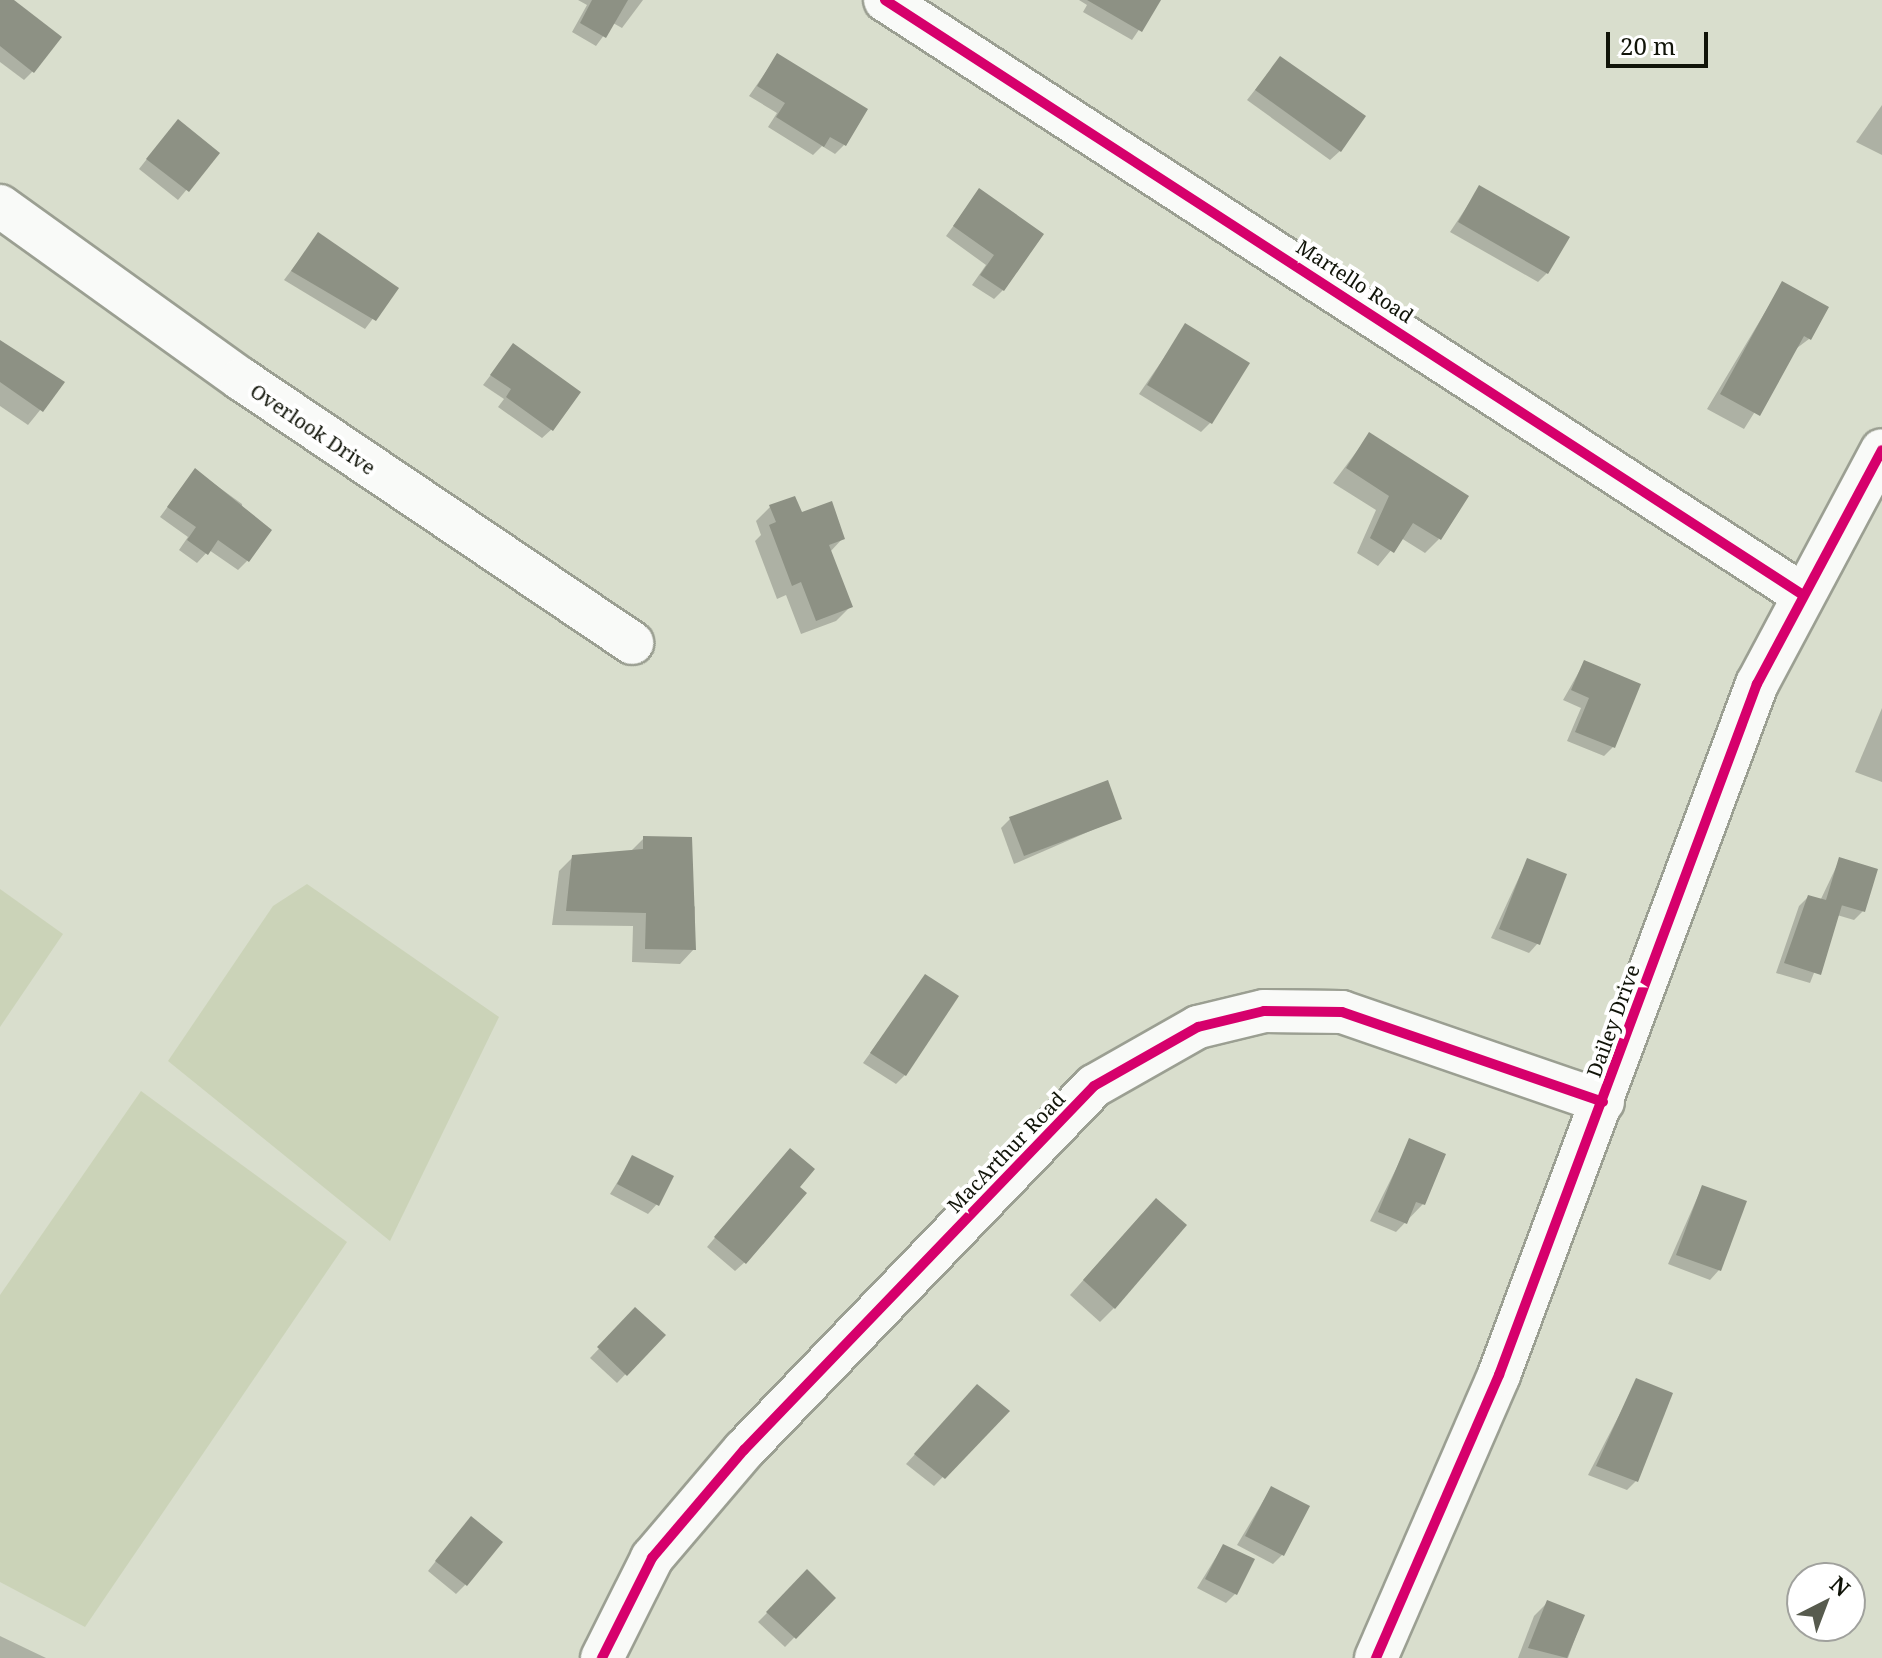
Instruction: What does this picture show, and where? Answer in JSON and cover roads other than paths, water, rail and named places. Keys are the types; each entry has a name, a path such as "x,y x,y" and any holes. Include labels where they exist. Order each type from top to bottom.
{"street":[{"name":"Martello Road","path":"885,0 1803,595"},
{"name":"Overlook Drive","path":"0,206 241,379 632,643"},
{"name":"Dailey Drive","path":"1376,1658 1499,1375 1757,684 1882,450"},
{"name":"MacArthur Road","path":"602,1658 652,1558 744,1450 1094,1086 1198,1027 1264,1011 1342,1012 1603,1102"}]}
